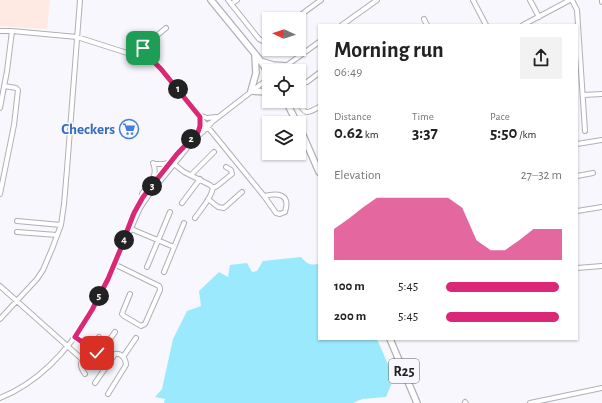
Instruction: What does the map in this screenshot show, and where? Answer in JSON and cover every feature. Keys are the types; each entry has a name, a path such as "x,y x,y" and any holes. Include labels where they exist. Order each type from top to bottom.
{"main road":[{"path":"212,0 263,64"},
{"path":"254,54 256,73 251,91 262,92"},
{"path":"260,60 270,64"},
{"path":"306,142 318,170"},
{"name":"R25","path":"390,340 417,403"}],"street":[{"path":"0,319 37,279 43,270 60,225 68,169 80,0"},
{"path":"228,0 259,39 262,40"},
{"path":"231,4 237,0"},
{"path":"305,12 321,0"},
{"path":"343,24 377,0"},
{"path":"473,0 485,24"},
{"path":"530,0 539,16"},
{"path":"525,24 571,0 577,10 578,24"},
{"path":"424,19 426,24"},
{"path":"578,24 585,131"},
{"path":"139,57 143,47 166,28"},
{"path":"0,31 77,37 154,62 200,116 276,213 280,214 285,212 287,207 286,200 283,196 276,194 264,196"},
{"path":"0,108 12,31"},
{"path":"291,64 318,43"},
{"path":"306,82 318,74"},
{"path":"134,213 145,194 192,143 200,132 217,117 262,83"},
{"path":"0,194 14,124 18,90 16,88 4,86"},
{"path":"583,95 602,94"},
{"path":"302,108 306,112 311,112 318,108"},
{"path":"200,116 207,118 217,117"},
{"path":"200,116 200,132"},
{"path":"200,132 215,135"},
{"path":"578,144 602,140"},
{"path":"191,175 214,152"},
{"path":"0,398 31,381 55,361 75,337 92,310 114,264 126,234 148,196 172,163"},
{"path":"130,228 136,208 143,193 155,174 153,164 172,163 191,175 210,184 213,188"},
{"path":"195,218 208,199 213,188 220,185 232,174 232,170 226,167"},
{"path":"578,176 593,173"},
{"path":"182,203 200,179"},
{"path":"208,199 218,207 224,208 242,192"},
{"path":"578,211 602,207"},
{"path":"146,267 170,212"},
{"path":"17,221 60,225"},
{"path":"164,272 184,223"},
{"path":"130,228 174,247"},
{"path":"17,232 57,236"},
{"path":"114,264 159,286 160,288 144,325 141,326 122,314 130,294"},
{"path":"578,268 602,266"},
{"path":"0,286 83,360"},
{"path":"98,356 115,332"},
{"path":"75,337 90,350 95,351 100,360 107,366"},
{"path":"85,374 80,366 99,337"},
{"path":"123,356 136,338"},
{"path":"95,383 115,354 120,354 123,356 125,358 126,365 108,394"},
{"path":"530,403 602,388"}],"shaded area":[{"path":"0,0 50,0 47,29 0,26"}],"water":[{"path":"301,257 309,264 314,265 318,263 318,340 377,340 394,378 386,397 362,399 353,403 164,403 165,399 155,397 162,389 173,339 187,311 201,306 199,291 219,272 228,277 230,265 247,263 252,272 257,271 263,261"}],"place":[{"name":"Checkers","path":"129,129"}],"route":[{"path":"97,353 75,337 92,310 108,279 134,213 143,197 177,154 198,132 201,122 200,117 161,69 154,62 139,57 143,48"}]}
